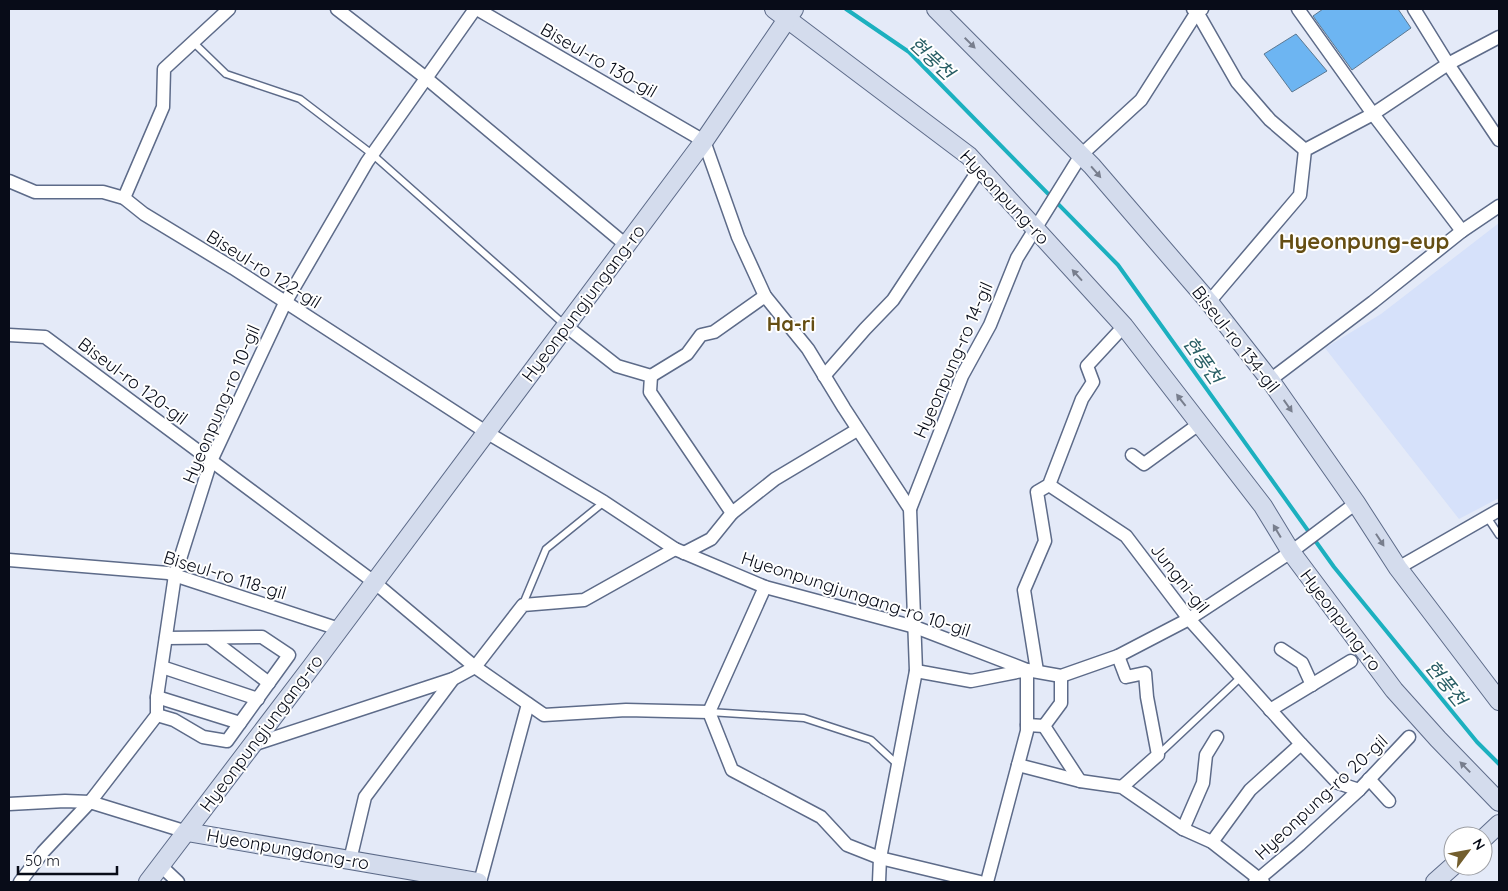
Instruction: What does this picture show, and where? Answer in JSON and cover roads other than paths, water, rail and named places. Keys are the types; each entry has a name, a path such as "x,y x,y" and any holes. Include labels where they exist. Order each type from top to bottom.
{"street":[{"path":"213,23 216,9"},
{"path":"124,198 163,107 164,69 229,9"},
{"path":"337,9 426,78 626,245"},
{"name":"Hyeonpung-ro 10-gil","path":"157,716 175,575 211,462 285,303 372,154 476,9"},
{"name":"Biseul-ro 130-gil","path":"476,9 704,141"},
{"path":"1298,9 1373,114 1462,231"},
{"path":"1414,9 1499,140"},
{"path":"1198,10 1237,82 1270,120 1305,150"},
{"name":"Hyeonpung-ro 14-gil","path":"910,509 962,376 990,325 1017,258 1034,228 1081,155 1141,100 1198,10"},
{"name":"Biseul-ro 134-gil","path":"945,11 1081,155 1209,302 1270,380 1356,503 1398,568 1499,701"},
{"name":"Hyeonpungjungang-ro","path":"148,882 704,141 785,12"},
{"name":"Hyeonpung-ro","path":"785,12 969,156 1124,326 1263,506 1290,552 1394,690 1499,802"},
{"path":"1305,150 1373,114 1448,64 1499,37"},
{"path":"704,141 738,237 765,296 808,350 857,430 910,509 916,671 880,858 879,882"},
{"path":"1209,302 1300,195 1305,150"},
{"path":"824,376 893,300 980,168"},
{"name":"Biseul-ro 122-gil","path":"9,182 35,192 103,192 124,198 144,214 233,268 486,432"},
{"path":"1270,380 1373,302 1462,231 1499,206"},
{"path":"566,326 617,366 651,376 687,354 701,335 714,332 765,296"},
{"path":"987,882 1027,731 1032,671 1024,590 1045,541 1037,492 1049,485 1082,399 1093,382 1087,366 1124,326"},
{"name":"Biseul-ro 120-gil","path":"9,334 44,337 374,582"},
{"path":"651,376 650,392 732,513"},
{"path":"1132,455 1144,464 1200,424"},
{"path":"252,745 453,679 475,667 523,606 584,600 680,551 711,539 732,513 775,479 857,430"},
{"name":"Hyeonpungjungang-ro 10-gil","path":"486,432 604,502 680,551 765,587 915,628 1032,671 1061,676 1118,656 1189,619 1290,552 1356,503"},
{"name":"Jungni-gil","path":"1049,485 1126,536 1189,619 1300,744 1338,783 1359,790"},
{"path":"1398,568 1499,510"},
{"name":"Biseul-ro 118-gil","path":"9,560 168,573 339,629"},
{"path":"374,582 475,667 544,715 626,710 709,712"},
{"path":"765,587 709,712 732,770 821,817 848,845 880,858 980,882"},
{"path":"20,882 43,852 90,802 157,716 174,720 203,737 227,742 289,655 262,637 166,638"},
{"path":"210,638 269,683"},
{"path":"1282,649 1302,663 1312,684"},
{"path":"1118,656 1126,677 1145,673 1147,697 1158,755 1122,787"},
{"path":"1270,710 1351,661"},
{"path":"162,667 258,698"},
{"name":"Hyeonpungjungang-ro 10-gil","path":"916,671 971,681 1032,671"},
{"path":"1044,726 1061,703 1061,676"},
{"path":"350,860 364,797 453,679"},
{"path":"158,697 240,723"},
{"path":"479,882 528,704"},
{"path":"1027,725 1044,726"},
{"path":"1044,726 1080,782"},
{"name":"Hyeonpung-ro 20-gil","path":"1259,881 1359,790 1409,736"},
{"path":"1183,829 1203,783 1206,755 1217,737"},
{"path":"1212,842 1250,790 1300,744"},
{"path":"1018,765 1080,782 1122,787 1183,829 1212,842 1259,881"},
{"path":"1369,780 1389,802"},
{"path":"9,804 65,801 90,802 187,832"},
{"name":"Hyeonpungdong-ro","path":"187,832 479,882"},
{"path":"161,866 178,882"}],"lane":[{"path":"193,42 226,74 300,99 372,154 566,326"},
{"path":"523,606 546,549 604,502"},
{"path":"1487,517 1499,535"},
{"path":"1158,755 1240,677"},
{"path":"709,712 804,718 871,740 898,765"}],"waterway":[{"name":"현풍천","path":"846,9 909,52 1118,265 1334,567 1477,742 1499,764"}],"district":[{"name":"Hyeonpung-eup","path":"1364,241"},
{"name":"Ha-ri","path":"791,323"}]}
